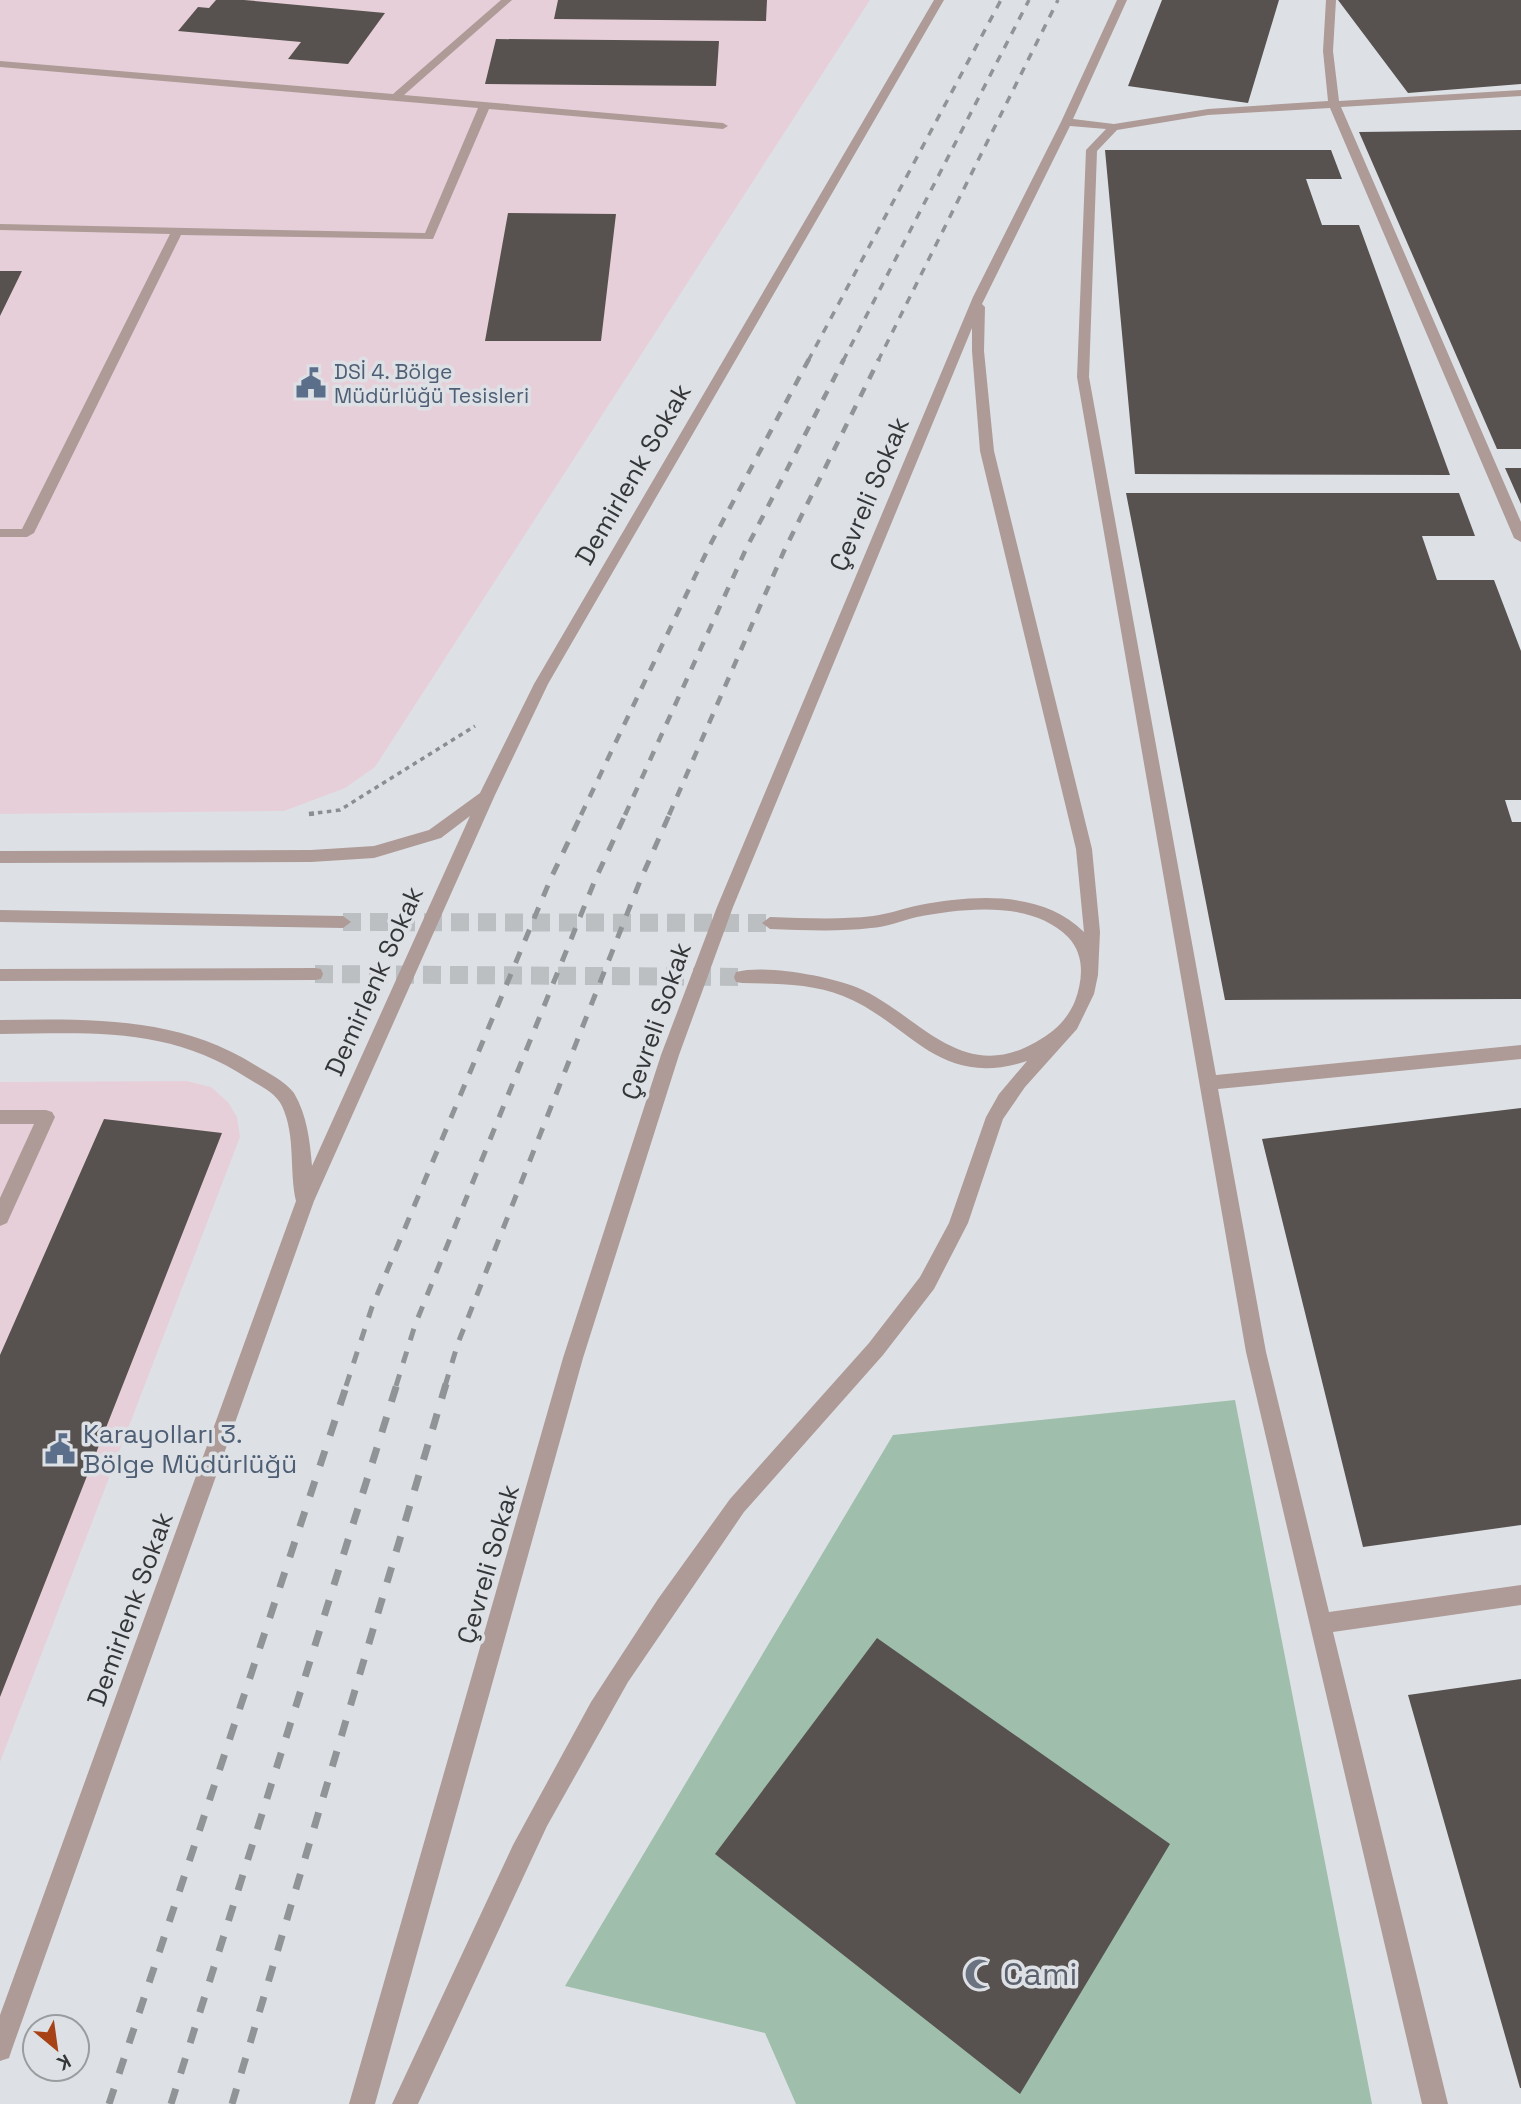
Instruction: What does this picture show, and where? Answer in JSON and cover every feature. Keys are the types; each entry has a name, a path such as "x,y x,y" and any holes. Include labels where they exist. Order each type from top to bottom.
{"street":[{"path":"396,98 507,0"},
{"name":"Demirlenk Sokak","path":"0,2049 305,1201 487,794 548,672 939,0"},
{"name":"Çevreli Sokak","path":"362,2104 573,1358 670,1055 736,882 979,297 1066,122 1122,0"},
{"path":"1331,0 1328,51 1334,104 1521,538"},
{"path":"0,64 723,126"},
{"path":"1066,122 1114,127 1208,112 1521,93"},
{"path":"0,227 429,237 485,105"},
{"path":"1114,127 1092,150 1083,377 1256,1352 1435,2104"},
{"path":"0,533 27,533 177,231"},
{"path":"405,2104 539,1816 598,1713 657,1618 714,1535 763,1475 898,1322 929,1280 954,1233 1000,1108 1079,1014 1087,990 1091,900 1084,849 987,451 978,351 979,297"},
{"path":"0,857 311,856 374,852 435,834 487,794"},
{"path":"770,923 826,925 874,922 946,907 996,904 1034,910 1060,921 1080,939 1090,965"},
{"name":"Demirlenk Sokak","path":"0,916 343,922"},
{"path":"0,975 315,974"},
{"path":"742,977 829,983 864,998 925,1042 954,1056 988,1062 1022,1058 1056,1040"},
{"path":"0,1027 125,1027 171,1034 216,1048 286,1096 300,1136 305,1201"},
{"path":"1208,1083 1521,1052"},
{"path":"0,1117 46,1117 0,1218"},
{"path":"1321,1623 1521,1595"}],"path":[{"path":"300,815 340,810 482,721"}],"shaded area":[{"name":"DSİ 4. Bölge Müdürlüğü Tesisleri","path":"0,0 870,0 375,767 345,788 284,811 0,814"},
{"name":"Karayolları 3. Bölge Müdürlüğü","path":"187,1081 211,1087 228,1102 237,1117 240,1137 0,1762 0,1082"}],"green space":[{"path":"1235,1400 1372,2104 796,2104 765,2033 565,1986 893,1435"}],"building":[{"path":"216,0 244,0 385,13 348,64 288,59 301,42 178,31 198,7 209,8"},
{"path":"558,0 767,0 766,21 554,19"},
{"path":"1162,0 1279,0 1248,103 1128,86"},
{"path":"1338,0 1521,0 1521,84 1408,93"},
{"path":"496,39 719,41 716,86 485,84"},
{"path":"1521,130 1521,449 1497,449 1359,132"},
{"path":"1105,150 1331,150 1342,179 1306,179 1322,225 1359,225 1450,475 1135,474"},
{"path":"508,213 616,214 601,341 485,341"},
{"path":"0,271 22,271 0,316"},
{"path":"1505,468 1521,468 1521,504"},
{"path":"1126,493 1459,493 1475,536 1422,536 1437,580 1494,580 1521,651 1521,800 1505,800 1512,822 1521,822 1521,999 1225,1000"},
{"path":"1521,1108 1521,1525 1363,1547 1262,1139"},
{"name":"Karayolları 3. Bölge Müdürlüğü","path":"104,1119 222,1133 0,1697 0,1355"},
{"name":"Cami","path":"877,1638 1170,1844 1020,2094 715,1854"},
{"path":"1521,1679 1521,2088 1520,2088 1408,1695"}],"tunnel":[{"path":"343,922 770,923"},
{"path":"315,974 742,977"}],"railway":[{"path":"808,361 1001,0"},
{"path":"843,361 1029,0"},
{"path":"878,361 1058,0"},
{"path":"581,815 709,547 809,359"},
{"path":"625,815 746,549 844,359"},
{"path":"669,815 784,551 879,359"},
{"path":"346,1386 372,1307 551,878 582,813"},
{"path":"396,1386 415,1325 595,880 626,813"},
{"path":"445,1386 458,1343 640,881 670,813"},
{"path":"109,2104 347,1384"},
{"path":"171,2104 397,1384"},
{"path":"232,2104 446,1384"}],"place":[{"name":"DSİ 4. Bölge Müdürlüğü Tesisleri","path":"311,383"},
{"name":"Karayolları 3. Bölge Müdürlüğü","path":"60,1449"},
{"name":"Cami","path":"980,1974"}]}
